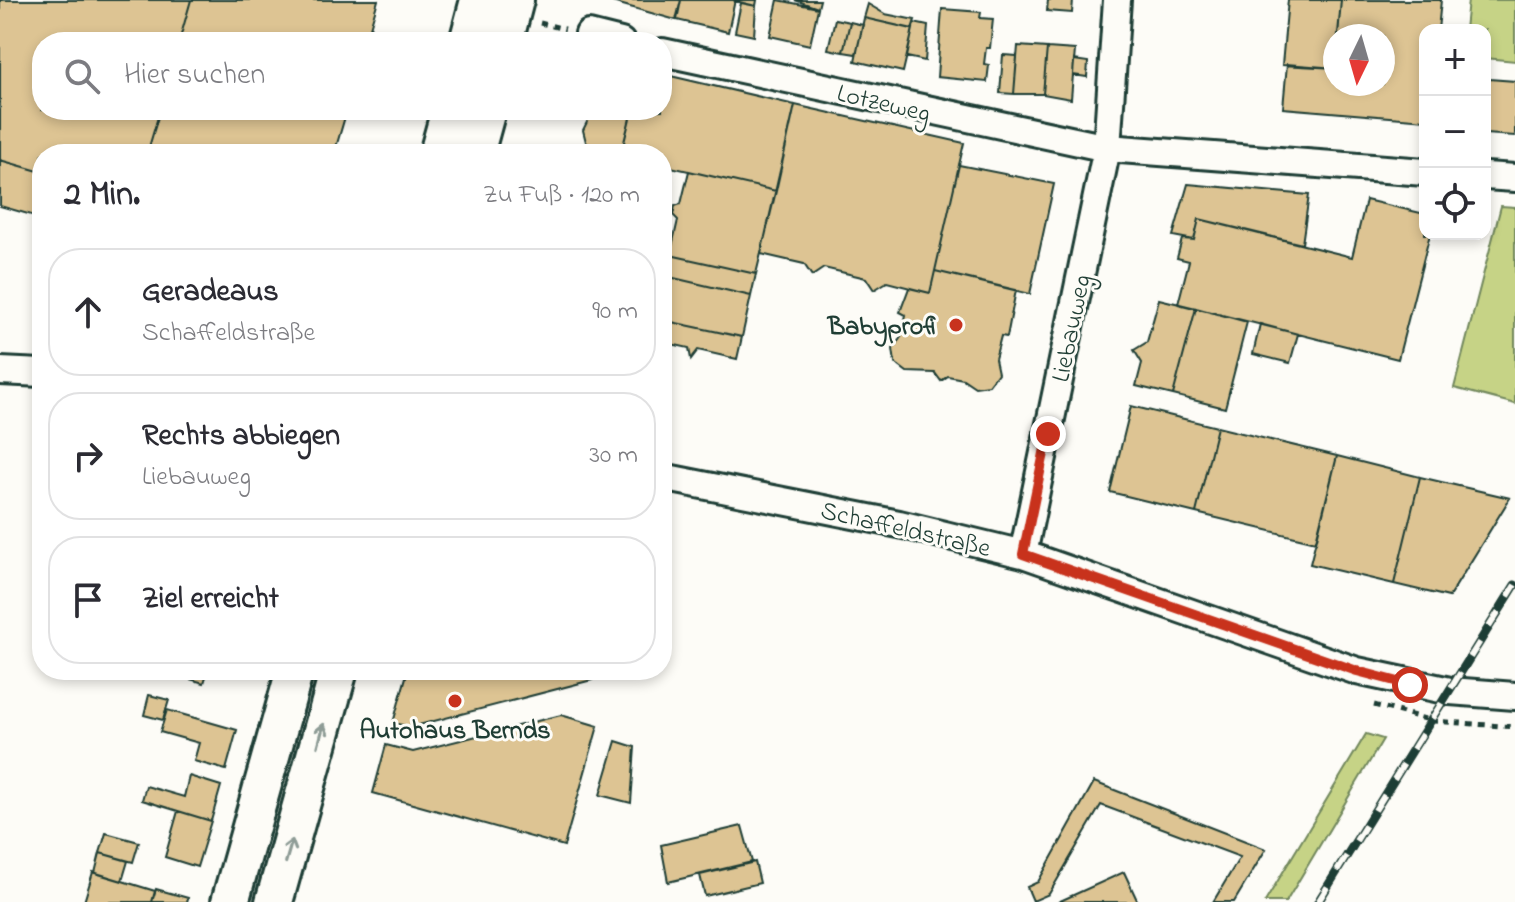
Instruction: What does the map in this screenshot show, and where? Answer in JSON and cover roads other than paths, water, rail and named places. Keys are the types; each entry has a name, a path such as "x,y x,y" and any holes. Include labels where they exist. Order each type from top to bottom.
{"main road":[{"path":"471,32 479,0"},
{"path":"507,32 515,0"},
{"path":"441,144 447,120"},
{"path":"478,144 484,120"},
{"path":"230,902 292,680"},
{"path":"274,902 336,680"},
{"path":"240,902 265,809 274,748"}],"street":[{"name":"Liebauweg","path":"1023,554 1107,148 1117,0"},
{"name":"Lotzeweg","path":"672,54 1107,148"},
{"path":"1107,148 1419,172"},
{"path":"1491,176 1515,178"},
{"path":"0,371 32,373"},
{"name":"Schaffeldstraße","path":"672,479 899,524 1023,554 1357,671 1450,691 1515,696"}],"railway":[{"path":"1318,902 1515,585"}],"place":[{"name":"Babyprofi","path":"956,325"},
{"name":"Autohaus Bernds","path":"455,701"}]}
